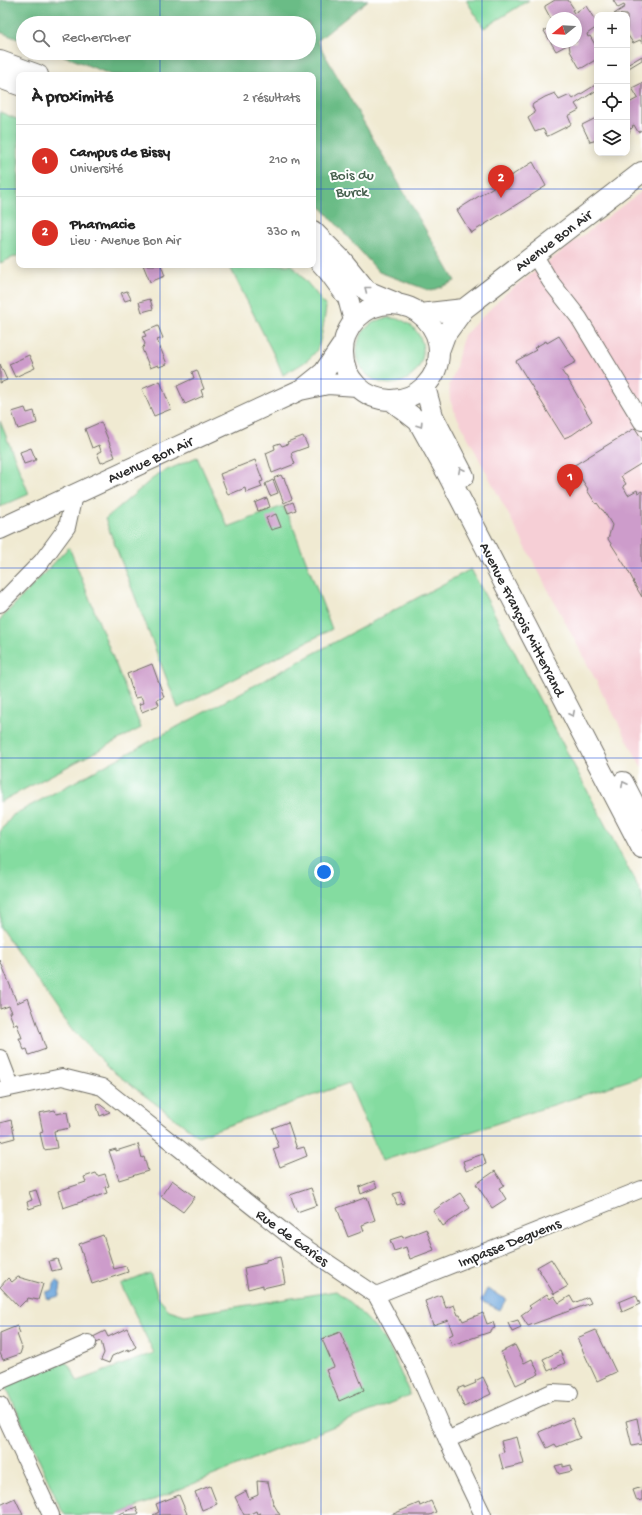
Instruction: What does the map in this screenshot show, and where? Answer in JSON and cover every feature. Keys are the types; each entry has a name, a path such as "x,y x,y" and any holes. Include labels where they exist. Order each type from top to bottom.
{"main road":[{"path":"0,61 30,72"},
{"path":"0,78 16,84"},
{"name":"Avenue Bon Air","path":"439,351 445,335 464,309 642,172"},
{"path":"316,234 341,259 367,291 402,305 420,314 432,328 437,340 439,351 438,362 432,377 425,387 403,399 390,400 376,398 363,392 352,381 345,369 343,344 347,331 354,321 364,312 376,306 389,304 402,305"},
{"path":"316,257 348,298 354,321"},
{"path":"420,314 464,309"},
{"name":"Avenue Bon Air","path":"0,529 300,390 324,372 343,344"},
{"name":"Avenue Bon Air","path":"300,390 328,384 357,386"},
{"name":"Avenue François Mitterrand","path":"425,387 433,416 642,819"},
{"name":"Avenue François Mitterrand","path":"390,400 418,421 448,475 642,849"}],"street":[{"path":"534,254 550,282 579,318 642,422"},
{"path":"0,604 42,561 67,527 74,495"},
{"path":"0,1058 5,1088"},
{"name":"Rue de Garies","path":"5,1088 62,1078 102,1088 297,1242 376,1294 417,1371 447,1440 483,1515"},
{"name":"Impasse Deguems","path":"376,1294 642,1189"},
{"path":"0,1380 88,1343"},
{"path":"447,1440 552,1392 570,1393"},
{"path":"0,1405 51,1515"}],"shaded area":[{"path":"642,191 642,768 455,413 450,400 449,386 455,371 464,335 505,294"}],"green space":[{"name":"Bois du Burck","path":"0,0 368,0 317,41 455,281 431,291 379,272 316,201 316,72 104,72 74,60 316,60 316,16 16,16 16,38 0,32"},
{"path":"466,0 529,0 484,28"},
{"path":"0,112 16,119 16,256 0,263"},
{"path":"230,268 295,268 326,307 320,343 313,355 283,375"},
{"path":"383,318 397,318 409,323 418,332 423,344 421,364 414,375 397,384 383,384 371,379 362,370 357,358 357,344 362,332 371,323"},
{"path":"0,421 29,494 0,507"},
{"path":"197,457 228,527 283,506 292,524 332,629 178,708 105,519 158,474"},
{"path":"69,547 141,728 0,802 0,620"},
{"path":"471,569 642,895 642,1076 382,1161 349,1083 198,1136 115,1073 71,1029 0,927 0,832 13,815"},
{"path":"150,1273 159,1299 169,1310 185,1315 336,1291 360,1312 382,1337 393,1355 410,1395 117,1515 65,1515 60,1507 5,1384 65,1362 71,1367 77,1381 154,1353 121,1285"}],"water":[{"path":"57,1280 61,1285 59,1296 49,1299 46,1298 46,1292 53,1290 54,1284"},
{"path":"487,1289 506,1299 500,1310 481,1301"}],"building":[{"path":"555,0 568,0 574,9 572,10 573,12 547,12 545,6"},
{"path":"613,0 642,0 642,43 640,40 633,43 630,38 630,12 617,12 625,7 624,5 618,8"},
{"path":"586,6 594,18 594,29 587,34 594,43 594,61 582,68 579,67 570,48 582,48 582,12 576,12"},
{"path":"554,48 562,48 556,51"},
{"path":"642,56 642,60 630,67 630,63"},
{"path":"642,83 642,130 638,132 634,125 630,129 630,102 638,98 632,88"},
{"path":"594,86 594,92 575,104 579,110 568,116 571,123 570,125 548,136 543,129 535,132 528,118 535,113 532,106 533,104 555,93 559,100 570,95 573,99"},
{"path":"594,119 594,141 590,142 582,125"},
{"path":"533,162 546,186 471,233 457,210"},
{"path":"144,268 162,268 165,276 150,282"},
{"path":"127,291 131,299 125,301 121,293"},
{"path":"150,299 153,309 142,312 139,302"},
{"path":"158,326 163,338 157,340 167,364 150,368 142,349 145,344 142,337 146,336 144,332"},
{"path":"559,336 576,362 561,370 592,421 572,435 564,438 516,361 536,350 534,348 546,341 547,343"},
{"path":"29,355 35,368 15,377 9,364"},
{"path":"0,364 7,380 0,383"},
{"path":"197,370 204,389 201,390 203,396 185,404 177,386 194,378 192,372"},
{"path":"160,381 171,409 154,416 142,389"},
{"path":"25,408 27,413 34,411 37,423 18,429 12,412"},
{"path":"101,422 115,457 101,463 97,453 101,451 99,445 92,448 85,429"},
{"path":"635,428 642,439 642,463 621,476 626,484 623,486 628,495 637,490 638,493 642,491 642,597 626,567 608,539 612,525 603,510 597,503 596,504 573,466"},
{"path":"303,436 308,447 291,453 295,464 272,473 266,453 275,449 274,445 280,443 282,446 288,444 287,442"},
{"path":"31,448 36,460 24,464 20,452"},
{"path":"255,460 263,481 260,482 262,487 246,493 245,488 228,495 220,474"},
{"path":"281,475 283,479 284,478 292,499 284,503 274,478"},
{"path":"273,480 278,493 270,496 265,484"},
{"path":"267,498 270,507 258,511 255,503"},
{"path":"293,502 296,510 288,513 285,505"},
{"path":"276,514 281,527 271,530 266,518"},
{"path":"152,664 164,697 157,700 159,705 142,712 139,704 144,703 141,697 135,698 127,674"},
{"path":"0,960 17,1003 28,998 46,1049 29,1055 27,1049 24,1050 19,1038 22,1038 17,1024 14,1025 9,1012 12,1012 9,1006 0,1009"},
{"path":"98,1103 110,1112 100,1116 97,1106"},
{"path":"55,1110 56,1114 67,1112 70,1128 54,1131 57,1148 44,1150 40,1133 43,1132 39,1113"},
{"path":"11,1120 15,1138 0,1142 0,1123"},
{"path":"288,1122 297,1149 304,1147 307,1156 280,1167 273,1149 279,1147 272,1128"},
{"path":"138,1144 148,1171 119,1180 109,1151 116,1149 116,1151"},
{"path":"483,1154 486,1164 466,1171 463,1161"},
{"path":"495,1171 504,1185 499,1188 506,1199 492,1208 476,1184"},
{"path":"96,1173 98,1176 105,1174 109,1186 105,1187 107,1193 63,1208 58,1191 86,1182 84,1177"},
{"path":"172,1180 195,1197 183,1212 161,1196"},
{"path":"374,1181 377,1187 361,1194 359,1187"},
{"path":"311,1188 317,1205 297,1212 290,1195"},
{"path":"36,1190 41,1205 29,1209 27,1202 32,1200 29,1192"},
{"path":"400,1192 404,1203 397,1205 393,1194"},
{"path":"460,1193 470,1208 443,1226 433,1211"},
{"path":"367,1197 375,1220 362,1225 364,1231 348,1237 337,1208"},
{"path":"426,1229 434,1250 410,1259 406,1247 394,1251 390,1240 402,1236 403,1238"},
{"path":"103,1235 114,1269 126,1266 128,1272 92,1284 79,1244"},
{"path":"280,1257 285,1283 263,1288 263,1285 248,1289 244,1268 266,1263 266,1260"},
{"path":"57,1259 61,1269 52,1271 49,1261"},
{"path":"551,1259 568,1286 554,1294 537,1267"},
{"path":"18,1277 43,1284 38,1300 28,1298 27,1301 19,1307 0,1287 8,1278 12,1282"},
{"path":"547,1294 550,1299 554,1296 559,1303 570,1296 574,1303 588,1297 591,1303 528,1326 521,1315 531,1308 529,1306"},
{"path":"441,1295 446,1308 454,1305 458,1315 460,1315 463,1321 483,1313 487,1324 493,1322 495,1328 490,1330 490,1332 452,1345 449,1336 453,1334 448,1320 433,1325 425,1301"},
{"path":"636,1295 640,1304 622,1312 619,1302"},
{"path":"518,1320 521,1328 512,1332 508,1323"},
{"path":"17,1326 20,1333 17,1334 22,1348 20,1354 3,1360 0,1353 0,1333"},
{"path":"127,1328 136,1347 129,1351 128,1349 112,1356 109,1363 101,1360 104,1353 101,1341 92,1345 89,1339 105,1331 108,1337"},
{"path":"596,1330 616,1372 597,1381 577,1338"},
{"path":"340,1332 364,1390 339,1401 326,1370 334,1367 322,1339"},
{"path":"515,1345 524,1363 532,1359 539,1374 516,1385 501,1352"},
{"path":"560,1351 565,1363 548,1371 543,1359"},
{"path":"483,1377 491,1394 464,1407 457,1389 476,1383 475,1381"},
{"path":"572,1418 580,1438 557,1447 555,1444 547,1448 539,1432"},
{"path":"637,1418 642,1444 632,1446 626,1421"},
{"path":"517,1437 524,1464 503,1469 499,1454 504,1452 501,1441"},
{"path":"563,1464 563,1467 571,1465 572,1471 559,1474 555,1466"},
{"path":"257,1481 268,1482 273,1503 280,1515 262,1515 260,1513 257,1514 256,1511 248,1515 244,1515 235,1497 246,1491 249,1499 258,1495"},
{"path":"210,1486 217,1504 202,1510 195,1492"},
{"path":"642,1487 642,1500 637,1501 633,1490"},
{"path":"179,1495 187,1514 153,1515 159,1512 156,1504"},
{"path":"15,1498 23,1515 0,1515 0,1505"},
{"path":"431,1501 436,1512 430,1515 391,1515 419,1503 420,1506"},
{"path":"136,1507 139,1514 117,1515"}],"place":[{"name":"Pharmacie","path":"501,198"},
{"name":"Campus de Bissy","path":"570,497"}]}
